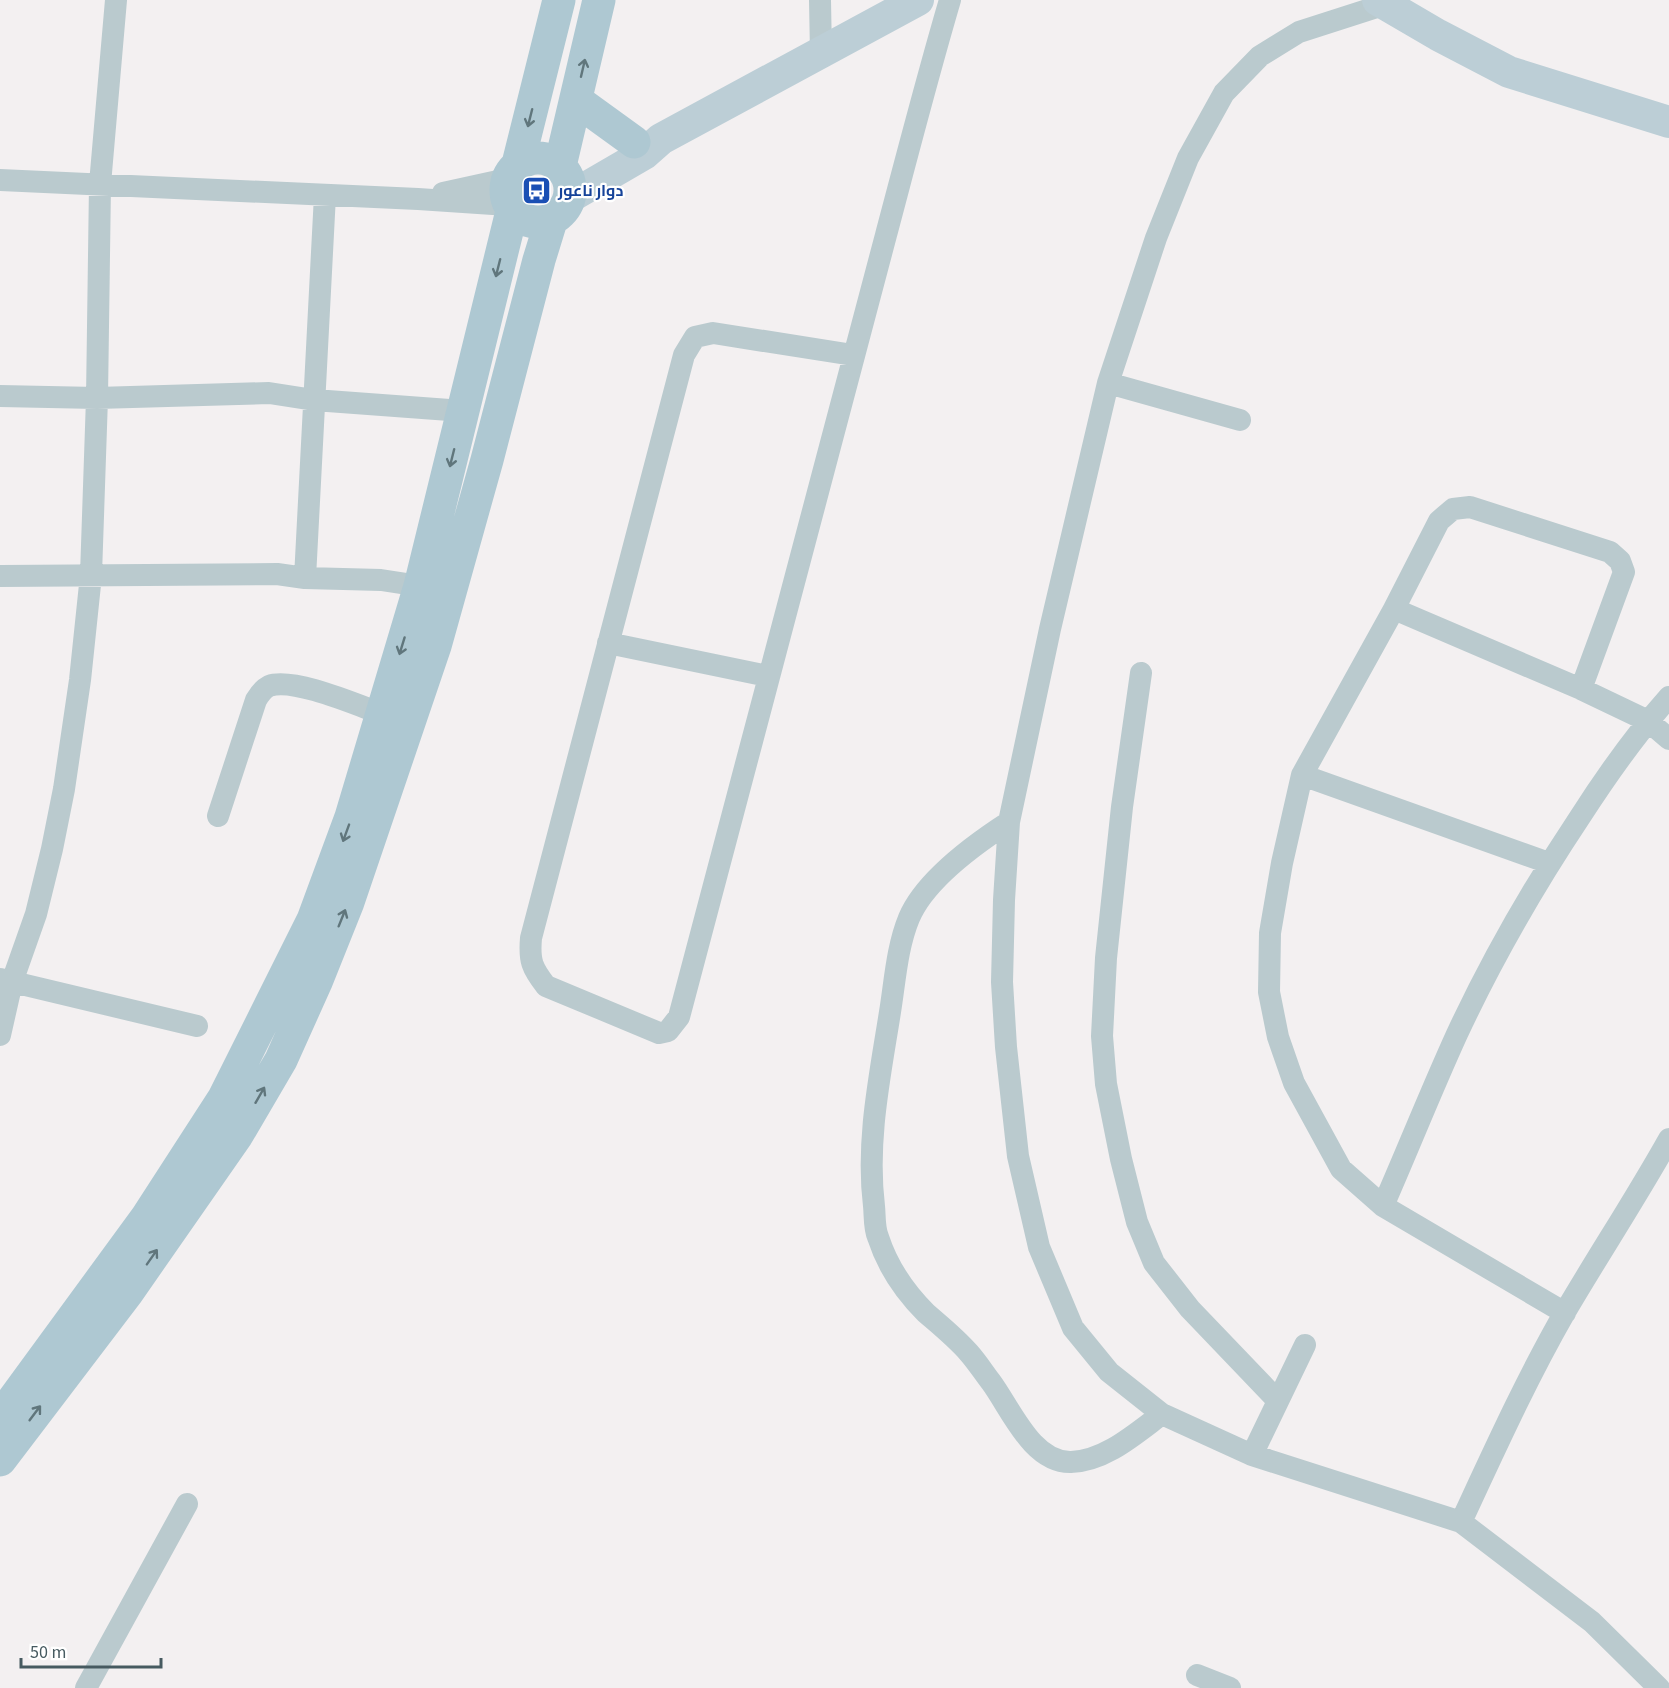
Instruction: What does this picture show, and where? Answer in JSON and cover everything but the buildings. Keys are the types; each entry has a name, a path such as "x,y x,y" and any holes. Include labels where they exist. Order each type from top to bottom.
{"main road":[{"path":"0,1418 147,1217 224,1098 313,920 351,817 420,586 463,411 512,190 559,0"},
{"path":"0,1460 127,1293 237,1135 281,1060 316,982 348,902 435,646 487,460 538,260 562,189 576,100 599,0"},
{"path":"576,100 647,141"},
{"path":"512,190 532,158 547,159 562,189"},
{"path":"512,190 530,222 562,189"}],"street":[{"path":"0,1035 6,981 36,914 64,789 80,680 90,575 97,398 100,184 116,0"},
{"path":"820,0 821,54"},
{"path":"562,189 647,141 821,54 918,0"},
{"path":"853,356 713,333 696,337 684,355 531,938 530,956 534,970 546,986 659,1033 668,1031 679,1017 853,356 950,0"},
{"path":"1659,1688 1592,1622 1461,1522 1252,1455 1162,1414 1108,1372 1073,1328 1039,1247 1018,1156 1006,1047 1002,970 1009,822 1050,629 1108,382 1156,238 1188,158 1224,93 1260,56 1299,32 1382,2 1438,35 1509,72 1669,122"},
{"path":"0,180 418,199 512,190"},
{"path":"305,578 325,195"},
{"path":"1108,382 1239,420"},
{"path":"0,396 97,398 269,393 314,400 463,411"},
{"path":"1564,1313 1383,1206 1341,1169 1294,1083 1276,1026 1269,992 1270,933 1282,863 1302,775 1394,609 1439,521 1454,509 1470,507 1610,552 1620,561 1624,572 1581,689"},
{"path":"0,576 277,574 305,578 381,580 420,586"},
{"path":"1394,609 1581,689 1648,721 1669,739"},
{"path":"608,643 768,676"},
{"path":"1141,673 1122,807 1106,958 1102,1036 1106,1084 1121,1159 1137,1222 1154,1263 1190,1309 1278,1401"},
{"path":"218,816 256,700 269,686 304,688 332,695 382,714"},
{"path":"1383,1206 1461,1027 1549,863 1608,775 1669,697"},
{"path":"1302,775 1549,863"},
{"path":"1009,822 980,841 925,892 909,918 898,956 872,1137 871,1185 877,1236 900,1283 925,1311 969,1353 1039,1451 1053,1459 1070,1462 1091,1458 1118,1446 1162,1414"},
{"path":"6,981 197,1026"},
{"path":"1461,1522 1517,1403 1564,1313 1663,1166 1669,1139"},
{"path":"1252,1455 1305,1345"},
{"path":"86,1688 187,1504"},
{"path":"1197,1675 1230,1688"}],"place":[{"name":"دوار ناعور","path":"537,190"}]}
